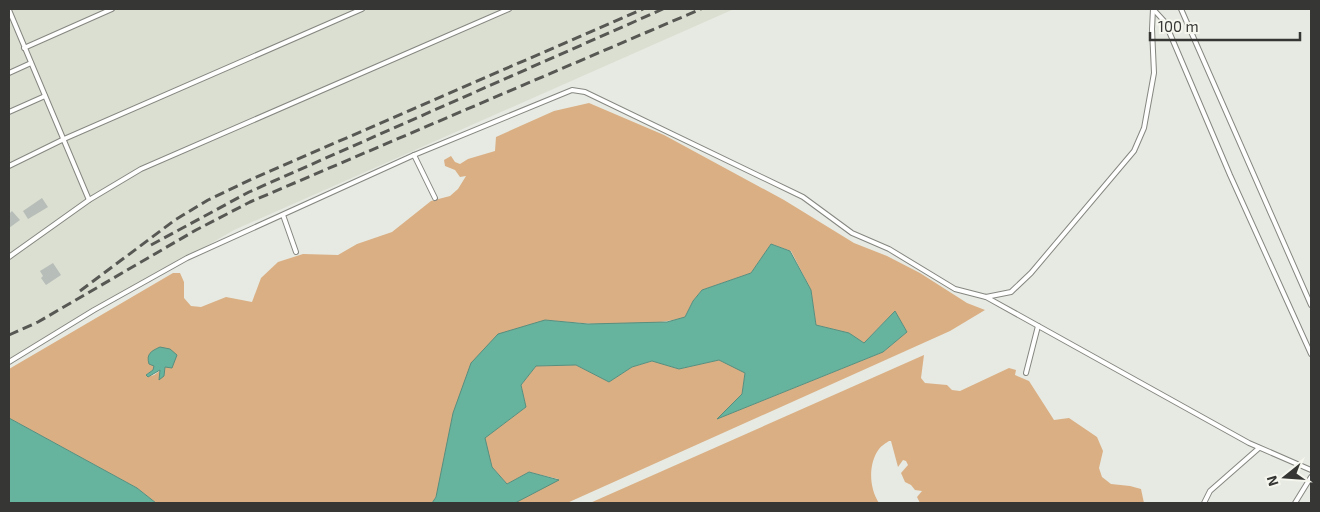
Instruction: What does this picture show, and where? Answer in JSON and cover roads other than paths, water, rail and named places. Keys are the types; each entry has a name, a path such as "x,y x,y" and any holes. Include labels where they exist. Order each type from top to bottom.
{"lane":[{"path":"24,48 112,9"},
{"path":"9,166 64,139 362,9"},
{"path":"9,257 89,200 141,169 510,9"},
{"path":"986,297 1012,292 1031,273 1134,151 1144,128 1154,73 1152,29 1154,9"},
{"path":"1154,9 1165,22 1230,175 1311,354"},
{"path":"1180,9 1311,305"},
{"path":"9,10 89,200"},
{"path":"9,73 31,63"},
{"path":"9,362 94,310 187,258 414,155 572,90 584,92 803,197 852,233 889,249 955,289 986,297 1249,443 1311,470"},
{"path":"9,112 45,96"},
{"path":"414,155 435,198"},
{"path":"283,215 296,252"},
{"path":"1026,373 1038,326"},
{"path":"1204,503 1210,491 1259,448"},
{"path":"1296,503 1311,477"}],"railway":[{"path":"80,291 175,220 208,200 252,179 643,9"},
{"path":"151,245 249,192 663,9"},
{"path":"9,335 38,322 196,230 250,202 701,9"}]}
